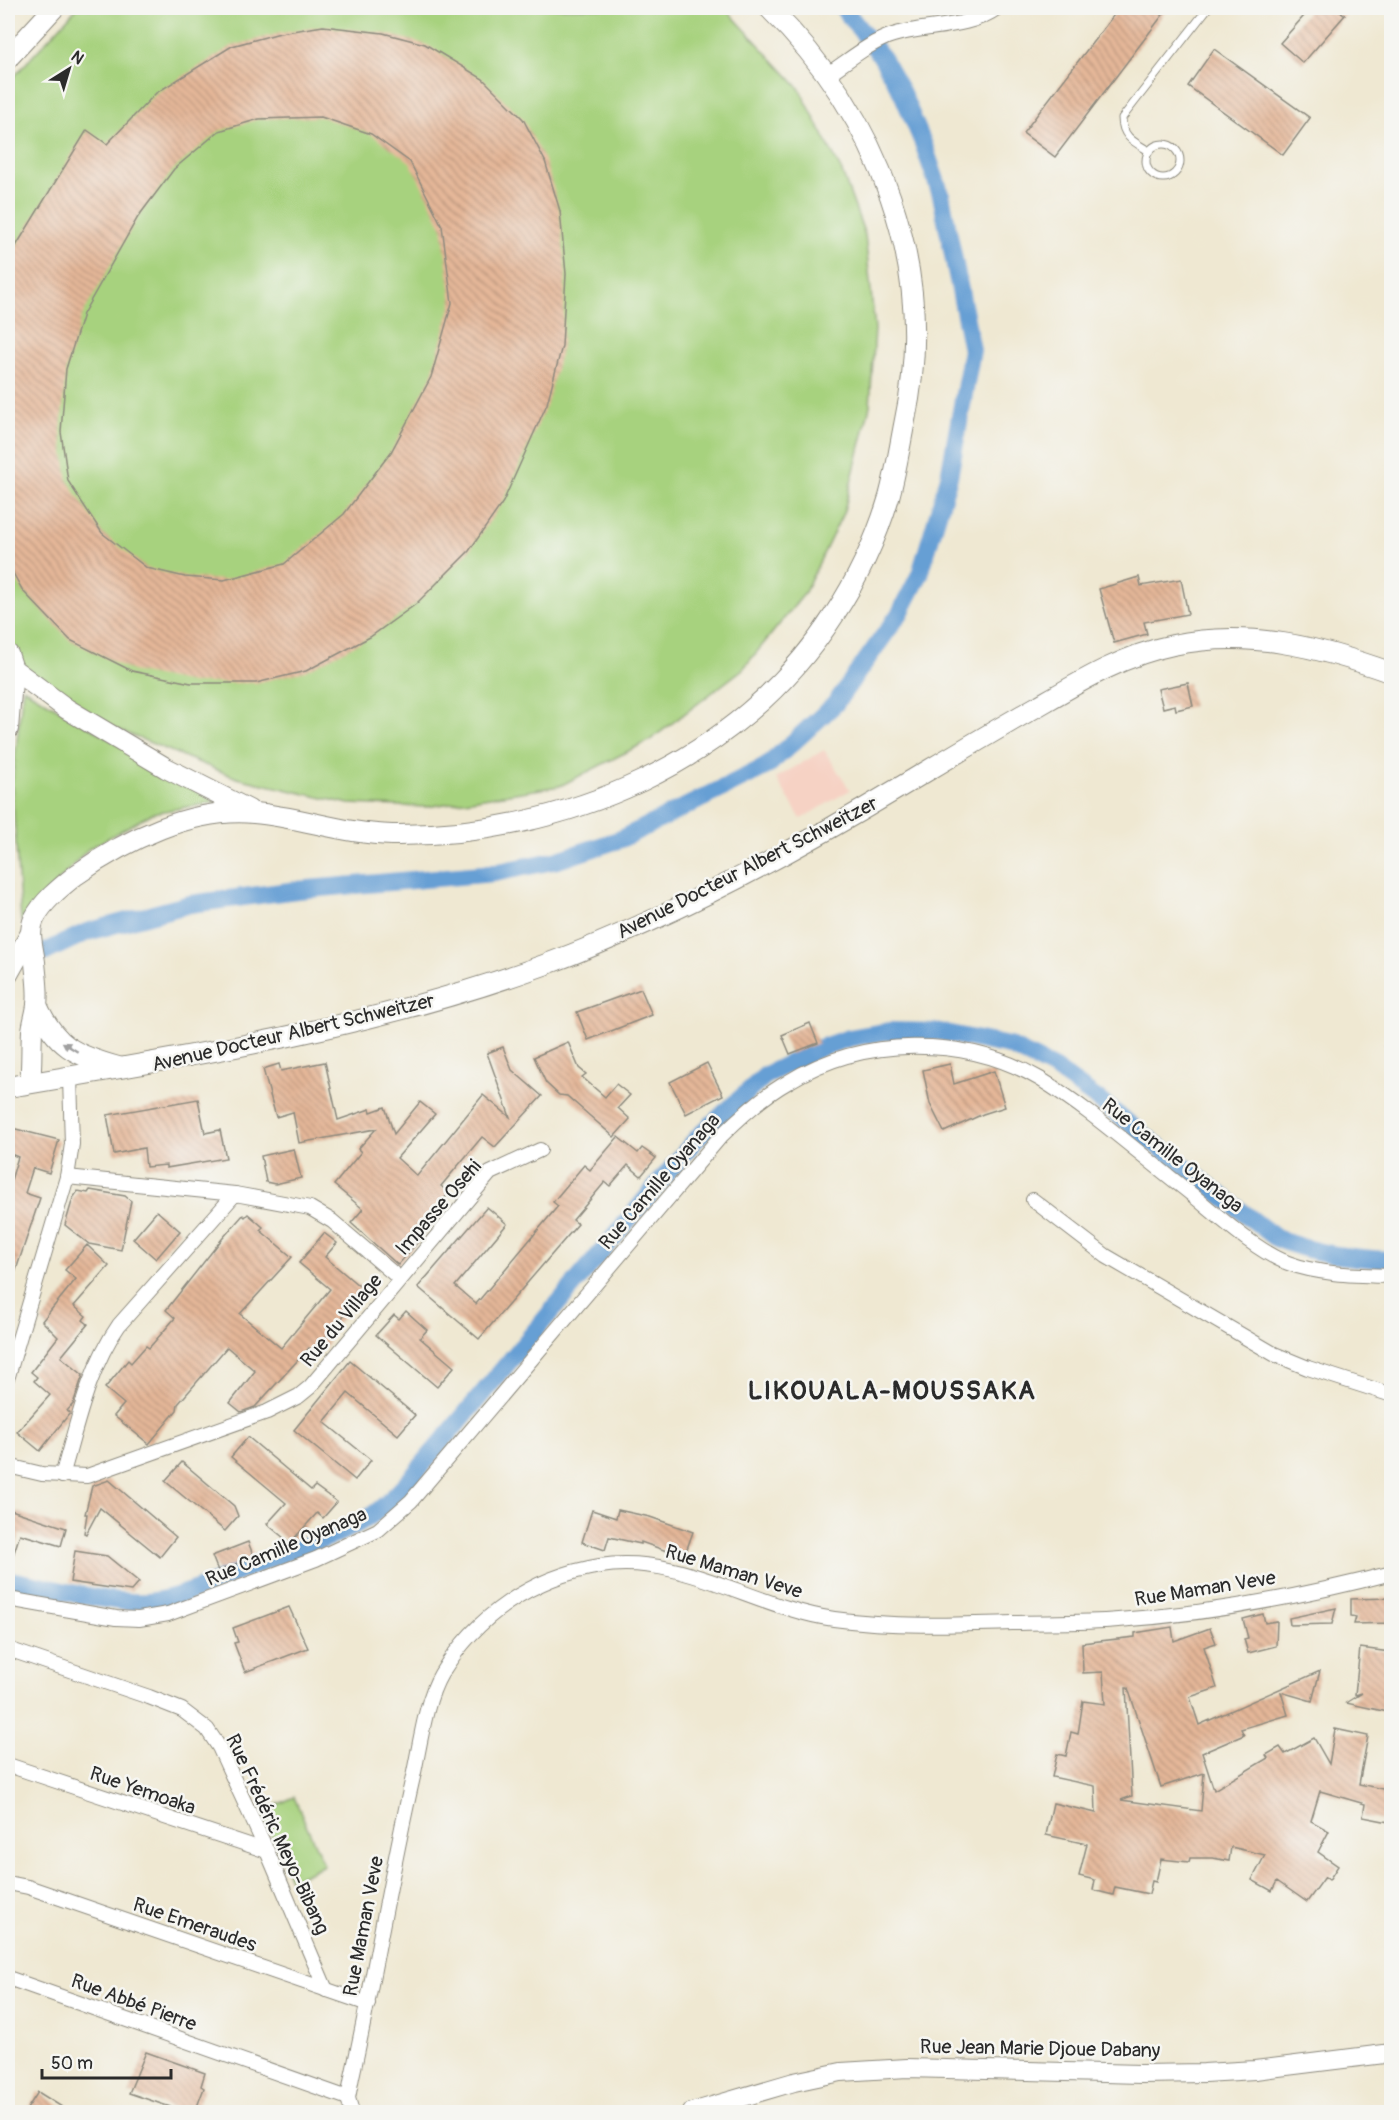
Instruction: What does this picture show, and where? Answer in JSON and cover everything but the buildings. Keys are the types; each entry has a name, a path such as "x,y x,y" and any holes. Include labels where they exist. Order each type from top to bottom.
{"main road":[{"path":"8,58 54,8"},
{"path":"16,1082 32,1032 37,1005 31,933 33,921 54,893 79,873 124,846 193,817 253,813 345,830 396,835 506,824 594,802 696,752 730,729 766,699 815,642 845,596 869,549 888,499 915,364 913,286 891,190 828,74 769,8"},
{"name":"Avenue Docteur Albert Schweitzer","path":"16,1082 70,1078 247,1045 425,1005 543,965 664,914 825,832 1066,689 1095,673 1152,650 1211,641 1245,639 1284,642 1319,648 1392,673"},
{"path":"10,661 67,709 156,762 253,813"},
{"path":"8,729 10,661"},
{"path":"8,974 31,933"},
{"path":"37,1005 49,1030 63,1044 98,1062 121,1068"}],"street":[{"path":"828,74 891,36 965,21 980,17 997,8"},
{"name":"Rue Camille Oyanaga","path":"8,1599 117,1618 139,1619 168,1614 316,1559 378,1530 411,1501 736,1122 788,1082 859,1053 908,1047 950,1048 982,1054 1011,1065 1040,1079 1075,1103 1229,1223 1288,1263 1334,1273 1392,1276"},
{"path":"8,1376 67,1177 72,1144 70,1078"},
{"name":"Impasse Osehi","path":"400,1279 490,1173 540,1150"},
{"name":"Rue du Village","path":"8,1466 62,1476 87,1476 267,1412 310,1388 400,1279 332,1221 310,1208 235,1194 67,1177"},
{"path":"62,1476 97,1361 107,1342 119,1325 235,1194"},
{"path":"1033,1200 1106,1257 1274,1354 1308,1368 1392,1395"},
{"name":"Rue Maman Veve","path":"352,2112 348,2098 406,1809 439,1678 458,1649 485,1619 524,1591 572,1572 628,1563 686,1573 808,1615 888,1623 985,1624 1161,1616 1277,1598 1392,1573"},
{"name":"Rue Frédéric Meyo-Bibang","path":"8,1649 149,1697 195,1719 207,1729 219,1747 267,1851 326,1990"},
{"name":"Rue Yemoaka","path":"8,1765 267,1851"},
{"path":"8,1872 12,1883"},
{"name":"Rue Emeraudes","path":"12,1883 368,2004"},
{"name":"Rue Abbé Pierre","path":"8,1978 348,2098"},
{"name":"Rue Jean Marie Djoue Dabany","path":"692,2112 794,2082 841,2072 907,2068 1130,2074 1204,2073 1256,2070 1392,2053"}],"lane":[{"path":"1149,151 1128,139 1122,128 1122,118 1208,8"},
{"path":"1162,144 1172,147 1179,155 1178,171 1164,178 1152,175 1146,165 1149,151 1162,144"}],"shaded area":[{"path":"824,750 850,790 801,819 776,778"}],"green space":[{"path":"77,8 725,8 799,88 842,172 865,235 875,329 870,406 844,511 804,594 743,669 650,740 560,786 426,807 349,804 237,778 67,709 8,663 8,83"},
{"path":"23,688 216,802 153,813 88,849 21,921 12,785"},
{"path":"294,1797 324,1865 291,1880 261,1812"}],"waterway":[{"path":"45,952 87,932 190,904 297,890 494,873 558,860 621,839 767,766 835,704 900,613 920,574 949,477 972,350 941,195 923,143 902,93 881,56 843,8"},
{"path":"8,1580 115,1601 161,1600 192,1591 336,1534 363,1521 391,1499 414,1475 697,1138 766,1075 820,1048 849,1038 889,1031 940,1032 1009,1046 1055,1069 1100,1101 1276,1238 1304,1248 1332,1254 1392,1260"}],"district":[{"name":"LIKOUALA-MOUSSAKA","path":"892,1390"}]}
